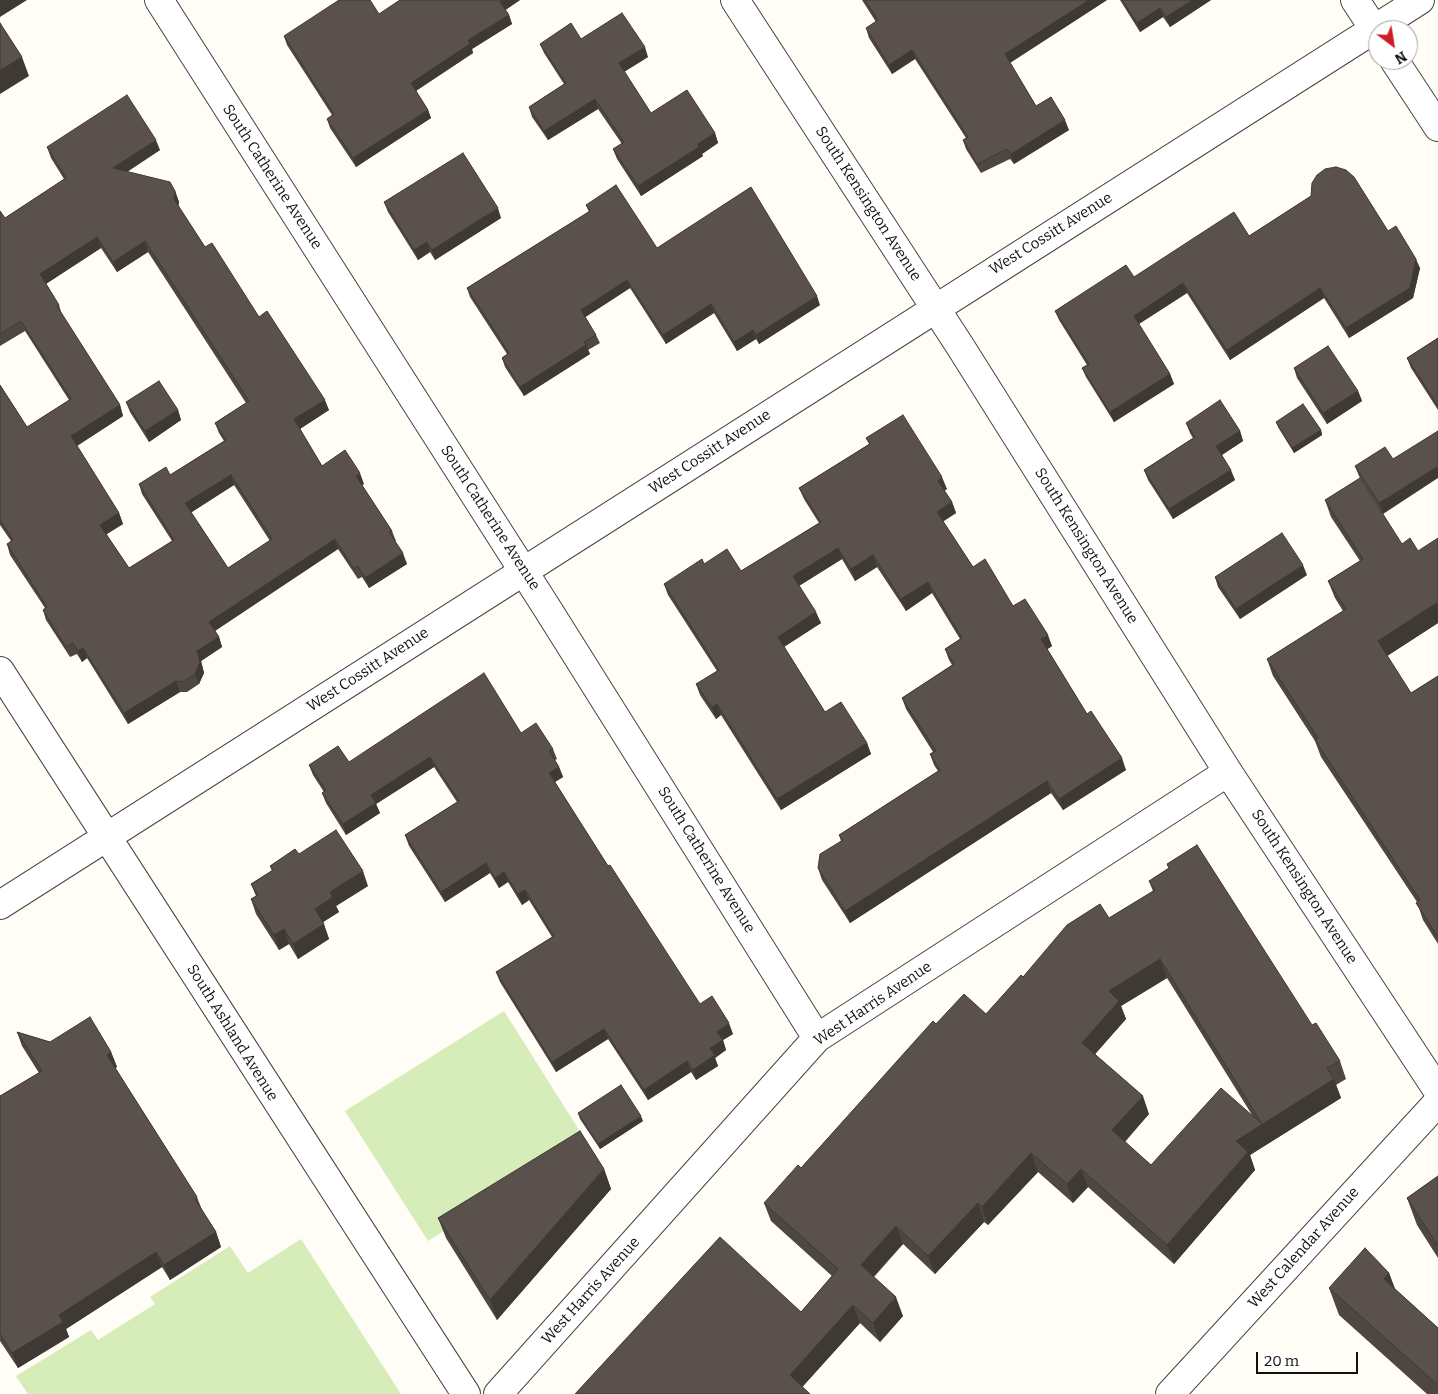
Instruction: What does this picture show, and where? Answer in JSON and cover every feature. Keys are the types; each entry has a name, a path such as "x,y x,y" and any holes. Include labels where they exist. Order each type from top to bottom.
{"street":[{"name":"South Catherine Avenue","path":"159,0 524,571 817,1038"},
{"name":"South Kensington Avenue","path":"735,0 936,308 1228,772 1438,1091"},
{"path":"1355,0 1368,20"},
{"name":"West Cossitt Avenue","path":"1392,20 1420,0"},
{"name":"West Cossitt Avenue","path":"0,905 936,308 1368,37"},
{"path":"1401,70 1438,127"},
{"name":"South Ashland Avenue","path":"0,671 466,1394"},
{"name":"West Harris Avenue","path":"498,1394 817,1038 1228,772"},
{"name":"West Calendar Avenue","path":"1170,1394 1438,1102"}],"green space":[{"path":"504,1011 586,1141 428,1241 345,1111"},
{"path":"301,1239 401,1394 28,1394 16,1376 91,1330 98,1340 155,1304 150,1297 230,1246 248,1273"}],"building":[{"path":"339,0 370,0 379,14 400,0 503,0 500,2 509,15 468,40 470,44 411,83 428,110 353,158 327,119 334,114 284,36"},
{"path":"865,0 1089,0 1005,54 1036,106 1051,97 1065,120 1011,154 1007,149 977,164 963,140 968,137 912,50 889,65 866,28 878,20"},
{"path":"1122,0 1193,0 1166,17 1160,8 1137,23"},
{"path":"622,13 645,47 619,63 651,113 687,90 715,133 698,144 699,147 638,186 613,149 624,142 595,99 544,131 529,107 566,83 540,44 571,23 581,39"},
{"path":"0,23 22,57 0,70"},
{"path":"127,95 156,140 113,168 170,182 175,191 174,199 205,247 212,243 259,317 267,311 325,400 294,419 322,466 345,450 360,473 356,476 392,531 389,532 403,553 365,578 358,566 354,569 335,539 209,622 219,637 197,651 200,662 195,674 183,682 176,681 124,713 83,648 78,651 73,643 66,647 43,610 47,607 7,544 13,540 0,520 0,385 27,427 71,399 21,321 0,334 0,211 5,218 66,178 47,147","holes":["97,237 113,262 145,241 249,401 215,423 226,440 170,475 166,467 139,484 174,540 129,568 100,525 119,513 71,436 120,405 57,306 59,305 40,274","231,475 272,539 228,568 185,503"]},
{"path":"463,153 498,208 432,250 427,242 414,250 384,202"},
{"path":"1336,167 1346,170 1354,177 1388,231 1396,226 1416,259 1410,288 1346,328 1320,288 1227,350 1183,283 1134,316 1170,374 1110,412 1082,368 1089,364 1055,311 1126,265 1134,277 1234,212 1249,236 1311,196 1312,183 1317,175 1325,169"},
{"path":"616,185 657,248 751,187 817,296 756,335 753,330 734,342 711,304 663,335 627,280 581,310 596,335 584,342 586,345 520,387 502,358 509,353 467,288 590,211 586,205"},
{"path":"1438,338 1438,406 1407,358"},
{"path":"1328,346 1358,391 1323,413 1294,368"},
{"path":"159,381 178,410 145,431 126,402"},
{"path":"1220,400 1240,431 1216,446 1231,470 1169,509 1144,470 1195,437 1186,423"},
{"path":"1303,404 1321,430 1292,448 1276,422"},
{"path":"903,415 942,477 938,481 952,502 937,512 973,567 985,559 1013,606 1025,599 1048,635 1041,639 1087,714 1091,711 1122,758 1059,799 1047,781 845,911 818,868 820,854 843,840 839,835 940,770 930,754 936,751 902,698 954,664 945,649 962,638 928,582 901,599 873,555 851,569 838,548 793,576 816,612 778,637 825,712 841,702 867,743 777,799 717,704 712,707 696,684 719,670 664,584 702,559 704,564 727,549 741,571 821,522 799,488 870,444 866,438"},
{"path":"1438,431 1438,466 1379,503 1355,466 1385,447 1393,459"},
{"path":"1360,478 1402,544 1410,538 1418,551 1438,538 1438,602 1378,641 1411,693 1438,676 1438,937 1416,903 1420,900 1315,740 1318,738 1267,659 1346,609 1328,581 1363,559 1325,500"},
{"path":"1282,533 1303,565 1236,609 1215,577"},
{"path":"484,673 521,733 536,723 553,749 549,751 559,767 549,773 608,866 610,865 700,1004 712,996 729,1023 717,1032 723,1040 710,1048 715,1055 693,1070 687,1061 644,1090 604,1029 552,1062 496,972 554,936 525,890 518,894 504,872 495,878 486,863 441,892 405,835 459,801 430,757 371,795 376,803 343,824 322,793 326,790 309,765 338,746 349,762"},
{"path":"336,830 363,871 330,892 333,897 315,909 324,924 293,944 284,929 274,935 251,899 258,895 251,884 273,870 270,866 295,849 299,854"},
{"path":"1197,845 1312,1025 1316,1023 1340,1061 1327,1068 1334,1079 1236,1141 1248,1152 1167,1245 1081,1169 1067,1184 1031,1153 982,1207 978,1203 928,1256 896,1226 861,1265 896,1297 873,1323 853,1305 790,1375 810,1394 575,1394 720,1237 801,1312 838,1269 764,1203 798,1165 801,1168 933,1021 936,1024 964,994 986,1014 1021,975 1023,977 1067,925 1100,904 1109,918 1155,890 1149,881 1169,868 1167,864","holes":["1160,959 1262,1124 1221,1088 1151,1165 1112,1130 1143,1096 1082,1043 1119,1001 1109,991"]},
{"path":"90,1017 111,1052 107,1055 197,1197 195,1199 216,1232 164,1265 156,1252 59,1315 63,1322 12,1353 0,1334 0,1096 42,1071 17,1032 50,1042"},
{"path":"621,1085 641,1116 598,1144 578,1113"},
{"path":"580,1131 604,1169 490,1300 438,1218"},
{"path":"1438,1176 1438,1246 1407,1198"},
{"path":"1365,1248 1389,1273 1384,1279 1438,1328 1438,1385 1329,1288"}]}
